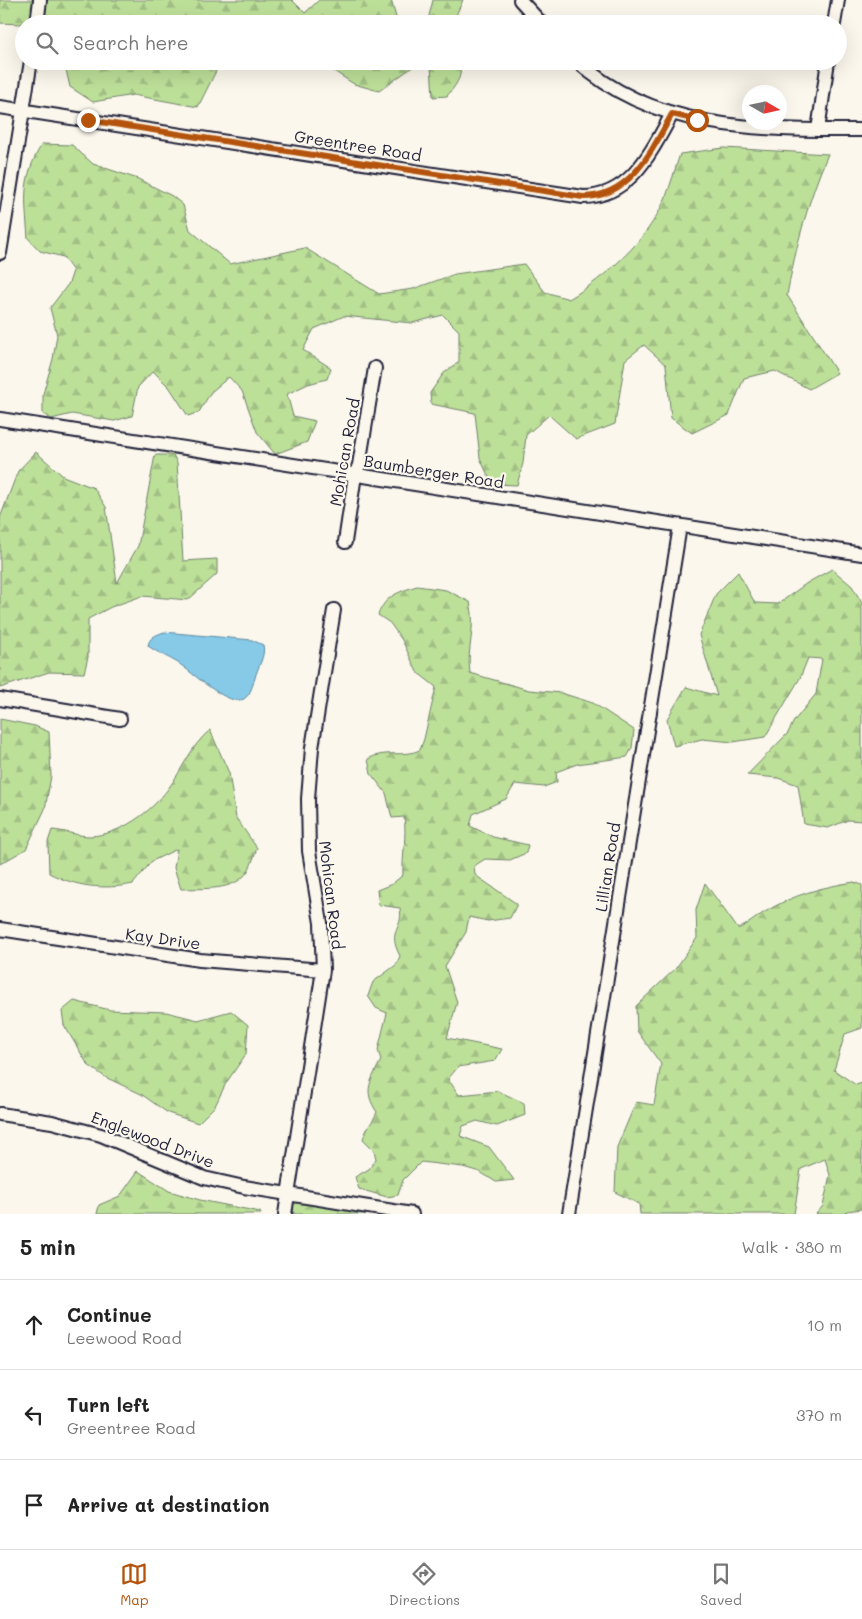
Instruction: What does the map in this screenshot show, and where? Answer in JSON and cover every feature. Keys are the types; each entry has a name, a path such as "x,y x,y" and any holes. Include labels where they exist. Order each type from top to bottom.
{"street":[{"path":"38,15 40,0"},
{"path":"520,0 534,15"},
{"path":"836,15 838,0"},
{"path":"0,253 30,70"},
{"path":"589,70 612,88 672,114 733,125 818,130 862,130"},
{"path":"818,130 827,70"},
{"name":"Greentree Road","path":"0,107 583,197 605,195 629,178 649,155 672,114"},
{"name":"Mohican Road","path":"345,542 355,475 359,466 375,368"},
{"name":"Baumberger Road","path":"0,419 862,554"},
{"name":"Lillian Road","path":"569,1214 680,526"},
{"name":"Mohican Road","path":"285,1214 323,970 322,923 309,851 308,799 312,748 334,610"},
{"path":"0,699 120,719"},
{"name":"Kay Drive","path":"0,929 200,960 323,970"},
{"name":"Englewood Drive","path":"0,1114 52,1122 101,1135 204,1178 412,1214"}],"green space":[{"path":"0,0 292,0 305,13 319,0 391,0 395,15 15,15 15,24 0,23"},
{"path":"433,0 463,0 456,15 429,15"},
{"path":"66,70 216,70 198,107 133,95 93,102 70,87"},
{"path":"332,70 408,70 379,91 354,84"},
{"path":"431,70 460,70 458,80 447,96 433,97"},
{"path":"42,144 72,145 93,164 138,179 172,196 183,205 190,230 230,264 305,248 379,294 413,289 455,274 524,264 545,292 569,299 598,280 637,243 648,229 665,199 680,154 724,148 828,154 803,223 787,295 837,373 809,389 775,371 744,378 729,415 692,433 671,418 666,365 644,345 625,360 615,424 576,439 549,415 526,435 523,463 517,485 492,484 480,458 475,413 431,404 430,393 444,373 459,362 459,331 443,315 412,323 344,316 314,329 303,350 331,368 327,379 308,384 287,394 293,416 315,421 307,442 275,454 257,432 242,391 229,377 211,392 199,412 188,416 170,388 153,371 138,387 132,416 114,421 72,414 51,419 43,414 43,394 53,359 57,335 50,308 69,283 73,271 63,257 40,251 28,238 26,190 35,156"},
{"path":"36,452 63,476 94,488 106,507 117,583 138,546 155,455 173,455 177,462 183,561 217,559 217,574 188,600 142,596 111,607 88,619 88,657 84,673 49,672 0,688 0,518 18,471"},
{"path":"832,569 852,586 862,603 862,821 848,820 828,828 804,824 798,785 778,778 747,775 788,733 794,721 816,694 822,659 808,658 800,678 765,737 733,742 702,739 674,746 667,719 686,687 717,696 699,635 716,594 738,572 755,603 778,604 807,583"},
{"path":"417,586 446,590 470,602 472,629 469,655 470,673 529,690 561,693 593,703 634,730 632,748 627,757 577,764 556,772 557,782 544,787 515,784 506,799 473,814 470,826 493,837 528,845 526,853 510,860 485,859 474,866 475,875 517,904 510,918 488,921 469,917 466,932 445,966 457,1002 447,1038 502,1049 495,1061 458,1067 448,1079 459,1095 498,1091 524,1103 525,1115 497,1126 477,1121 463,1126 460,1136 489,1147 514,1180 496,1182 480,1172 463,1167 421,1162 403,1180 398,1195 387,1197 359,1189 355,1177 369,1169 376,1159 374,1150 363,1139 377,1112 372,1104 369,1091 371,1080 381,1060 378,1050 387,1013 376,1008 368,996 373,982 396,965 400,956 396,947 395,935 401,916 400,908 379,905 377,890 392,884 403,875 405,824 404,817 392,818 386,793 371,774 368,759 381,754 407,753 420,750 424,739 436,687 417,672 402,640 390,623 378,615 388,599 404,590"},
{"path":"0,719 35,726 49,732 51,776 45,809 26,849 0,864"},
{"path":"210,730 229,773 236,818 257,848 248,871 242,878 235,883 218,888 181,889 174,868 177,849 152,861 133,884 111,887 90,886 59,878 49,873 48,842 52,830 90,836 101,835 134,821 161,798 197,744"},
{"path":"854,882 862,885 862,1028 845,1034 834,1070 856,1085 862,1083 862,1209 847,1211 844,1214 816,1214 823,1206 830,1175 825,1159 801,1169 794,1214 640,1214 639,1204 615,1192 617,1147 636,1102 654,1105 661,1064 637,1031 636,1006 676,968 697,938 696,910 705,883 738,929 775,906 797,896 830,886"},
{"path":"74,1001 110,1010 166,1012 198,1020 231,1011 248,1025 246,1054 226,1083 215,1106 198,1123 168,1113 141,1094 105,1077 88,1065 64,1025 62,1011"},
{"path":"138,1171 169,1191 200,1200 260,1212 261,1214 97,1214 99,1205 120,1196"},
{"path":"297,1199 369,1214 294,1214 293,1205"}],"water":[{"path":"164,632 252,640 263,645 262,658 247,697 241,700 234,700 226,697 178,663 148,646 151,638"}],"route":[{"path":"88,120 583,197 594,197 605,195 629,178 649,155 672,114 697,120"}]}
